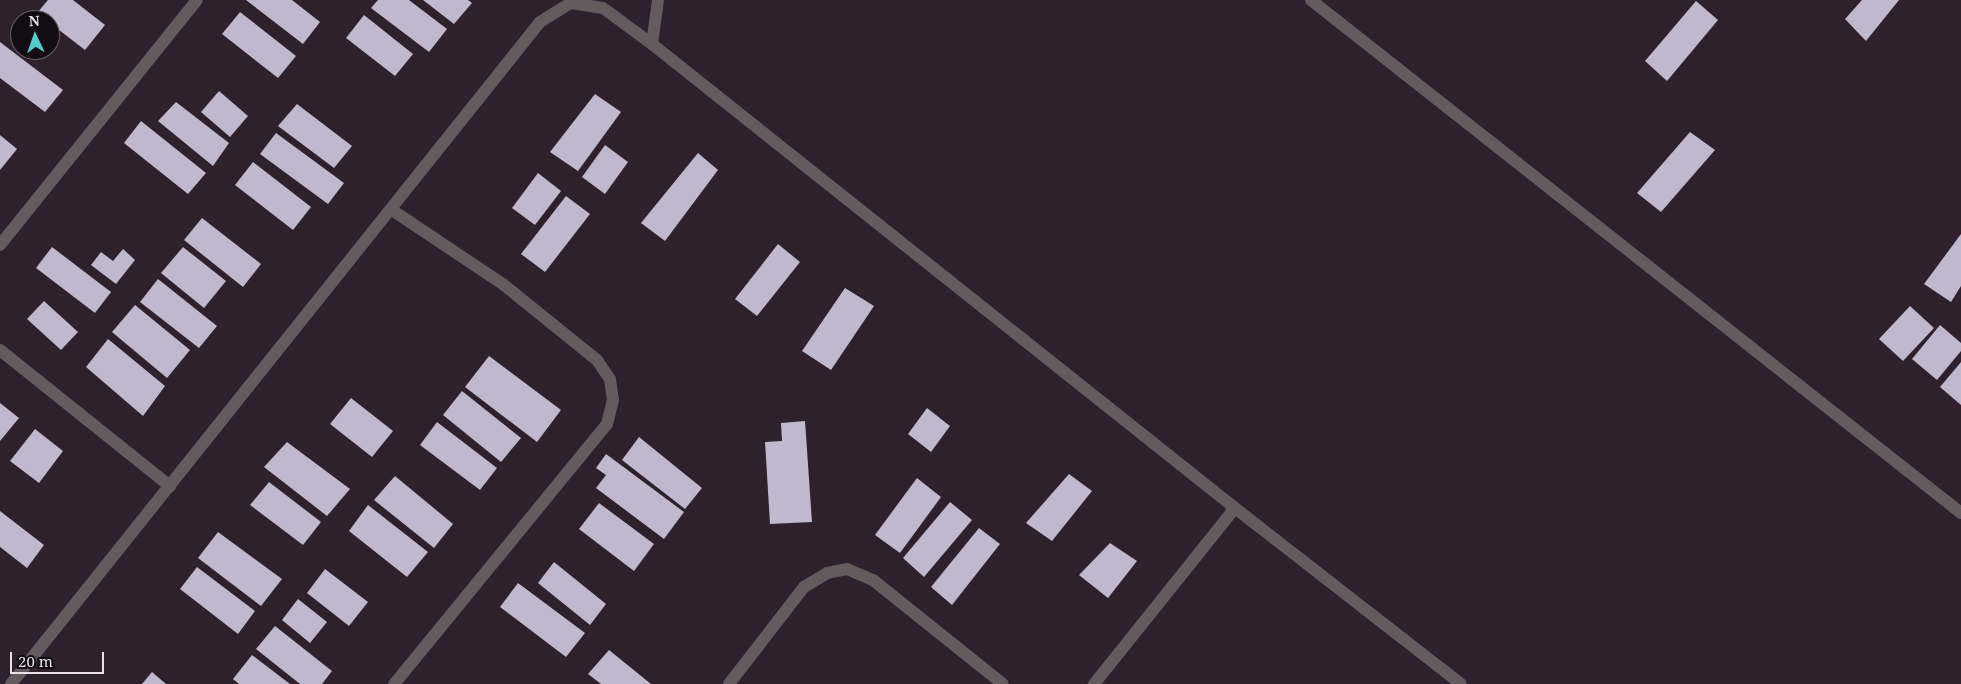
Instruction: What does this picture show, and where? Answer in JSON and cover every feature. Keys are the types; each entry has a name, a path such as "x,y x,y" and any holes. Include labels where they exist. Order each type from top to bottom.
{"street":[{"path":"0,245 198,0"},
{"path":"652,44 658,0"},
{"path":"1312,0 1961,513"},
{"path":"11,684 392,210 540,22 571,3 603,8 652,44 1235,508 1461,684"},
{"path":"392,210 504,285 597,360 610,380 614,400 607,424 394,684"},
{"path":"0,350 170,486"},
{"path":"1094,684 1235,508"},
{"path":"729,684 804,587 827,573 847,569 873,580 1003,684"}],"building":[{"path":"48,0 73,0 105,25 85,50 60,31 60,10 40,10"},
{"path":"246,0 292,0 320,22 303,44"},
{"path":"378,0 409,0 447,29 429,52 371,8"},
{"path":"423,0 468,0 472,3 454,24"},
{"path":"1862,0 1899,0 1866,41 1845,19"},
{"path":"1696,1 1718,20 1667,81 1645,61"},
{"path":"240,12 296,56 278,78 222,34"},
{"path":"364,15 413,54 395,76 346,38"},
{"path":"0,42 10,50 10,60 24,60 63,90 45,112 0,78"},
{"path":"219,91 248,116 230,137 201,112"},
{"path":"595,94 621,112 578,171 550,152"},
{"path":"176,102 229,143 213,166 158,121"},
{"path":"297,104 352,146 334,168 278,126"},
{"path":"141,121 206,173 188,194 124,143"},
{"path":"1690,132 1715,150 1661,212 1637,193"},
{"path":"276,133 344,183 328,204 260,154"},
{"path":"0,135 17,149 0,170"},
{"path":"605,145 628,162 605,194 582,177"},
{"path":"698,153 718,170 665,241 641,223"},
{"path":"253,162 311,207 293,230 235,185"},
{"path":"538,173 561,191 535,225 512,208"},
{"path":"566,196 590,214 545,272 521,254"},
{"path":"202,218 261,264 243,287 184,240"},
{"path":"1961,234 1961,286 1951,302 1924,284"},
{"path":"778,244 800,262 757,316 735,299"},
{"path":"52,247 111,292 95,313 36,268"},
{"path":"183,247 226,281 204,308 161,273"},
{"path":"123,249 135,260 116,284 91,265 101,252 113,261"},
{"path":"158,279 217,326 199,348 140,302"},
{"path":"845,288 874,306 831,370 802,351"},
{"path":"44,301 78,332 61,350 27,319"},
{"path":"135,305 190,350 167,378 112,332"},
{"path":"1910,306 1934,328 1903,361 1879,339"},
{"path":"1940,325 1961,343 1961,351 1937,380 1912,359"},
{"path":"108,339 165,386 143,416 86,367"},
{"path":"489,356 561,410 537,442 465,387"},
{"path":"1961,362 1961,405 1940,387"},
{"path":"462,391 521,438 501,462 443,415"},
{"path":"351,398 393,431 372,457 330,424"},
{"path":"0,403 19,418 0,441"},
{"path":"927,408 950,426 931,452 908,434"},
{"path":"805,421 812,522 770,524 765,442 782,441 781,423"},
{"path":"437,422 497,468 480,490 420,445"},
{"path":"35,429 63,451 39,483 10,461"},
{"path":"639,437 702,488 685,509 622,460"},
{"path":"287,442 350,489 327,516 264,467"},
{"path":"606,454 684,512 664,539 596,488 606,475 596,468"},
{"path":"1069,474 1092,491 1052,541 1026,523"},
{"path":"395,476 453,524 434,548 374,500"},
{"path":"917,478 941,497 900,553 875,535"},
{"path":"269,482 321,522 303,545 250,505"},
{"path":"950,502 972,520 924,577 903,558"},
{"path":"599,503 654,544 634,571 579,529"},
{"path":"368,505 428,552 407,577 349,531"},
{"path":"0,511 44,545 27,568 0,547"},
{"path":"979,528 1000,544 952,605 931,587"},
{"path":"218,532 282,579 261,606 198,558"},
{"path":"1110,543 1137,561 1108,598 1079,575"},
{"path":"554,562 606,604 590,625 538,583"},
{"path":"197,567 255,611 238,634 180,589"},
{"path":"325,569 368,602 349,626 307,593"},
{"path":"518,583 585,633 566,657 500,607"},
{"path":"298,599 327,622 310,643 282,620"},
{"path":"275,626 332,671 322,684 300,684 256,649"},
{"path":"609,650 651,684 601,684 588,674"},
{"path":"252,655 290,684 239,684 233,679"},
{"path":"152,672 166,684 142,684"}]}
